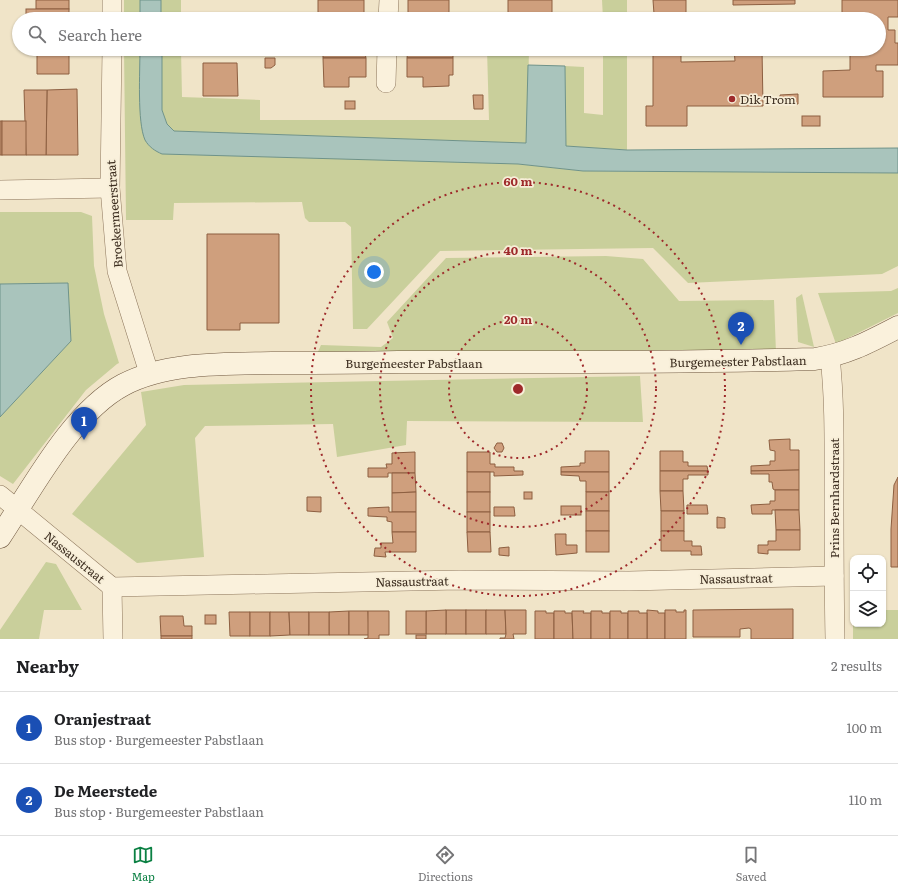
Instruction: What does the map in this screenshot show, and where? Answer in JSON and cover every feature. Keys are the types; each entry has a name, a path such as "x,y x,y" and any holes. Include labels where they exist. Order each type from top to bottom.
{"street":[{"path":"112,0 112,12"},
{"path":"388,12 389,0"},
{"name":"Broekermeerstraat","path":"112,56 110,188 118,271 149,373"},
{"path":"386,83 387,56"},
{"path":"0,190 110,188"},
{"name":"Burgemeester Pabstlaan","path":"0,537 43,470 72,431 94,406 122,386 149,373 211,364 370,362 664,362 815,359 830,357 854,350 898,327"},
{"name":"Prins Bernhardstraat","path":"830,357 833,385 834,424 835,639"},
{"name":"Nassaustraat","path":"0,494 112,587 459,580 637,581 834,576"},
{"path":"112,587 113,639"}],"green space":[{"path":"124,0 140,0 140,12 124,12"},
{"path":"161,0 181,0 181,12 161,12"},
{"path":"602,0 627,0 627,12 603,12"},
{"path":"124,56 140,56 141,122 145,140 518,164 583,171 898,173 898,266 882,274 688,283 653,248 440,251 367,329 353,329 351,227 345,222 309,222 305,218 302,202 174,203 173,220 126,220"},
{"path":"162,56 181,56 182,97 260,100 260,120 489,120 487,56 529,56 527,143 174,131 167,124 162,110"},
{"path":"603,56 627,56 627,150 566,146 565,66 584,67 584,113 603,115"},
{"path":"0,212 81,212 92,216 94,266 104,314 119,363 86,390 13,484 0,476 0,417 71,341 67,283 0,284"},
{"path":"606,256 643,259 679,301 774,300 776,353 316,356 321,345 381,347 393,338 387,322 446,258"},
{"path":"898,288 898,313 836,344 818,293 891,291"},
{"path":"802,294 814,347 798,342 796,298"},
{"path":"640,376 643,422 407,421 406,445 337,457 333,424 205,426 195,438 204,557 137,563 72,514 146,425 141,392 184,385"},
{"path":"46,562 56,564 82,610 44,610 39,639 0,639 0,630"},
{"path":"886,610 898,610 898,639 853,639 853,627 886,627"}],"water":[{"path":"140,0 161,0 161,12 140,12"},
{"path":"140,56 162,56 162,110 167,124 174,131 526,143 528,65 565,66 566,146 627,150 898,148 898,173 583,171 518,164 162,154 148,145 145,140 142,132"},
{"path":"68,283 71,341 0,417 0,284"}],"building":[{"path":"36,0 69,0 69,9 36,9"},
{"path":"318,0 364,0 364,12 318,12"},
{"path":"408,0 449,0 449,12 408,12"},
{"path":"508,0 552,0 552,12 508,12"},
{"path":"653,0 686,0 686,12 654,12"},
{"path":"733,0 795,0 795,4 733,5"},
{"path":"842,0 898,0 898,17 888,17 888,30 895,30 895,43 898,43 898,65 876,65 876,71 883,71 883,97 823,97 823,71 850,70 850,56 886,56 886,12 842,12"},
{"path":"26,9 69,9 69,12 26,12"},
{"path":"37,56 69,56 69,74 37,74"},
{"path":"323,56 366,56 366,58 323,58"},
{"path":"407,56 453,56 453,58 407,58"},
{"path":"653,56 681,56 681,62 735,61 735,56 762,56 763,106 687,106 687,126 646,126 646,106 653,106"},
{"path":"265,58 275,58 275,65 271,68 265,68"},
{"path":"323,58 366,58 366,77 349,77 349,87 324,87"},
{"path":"407,58 453,58 453,75 449,75 449,86 423,87 423,77 407,77"},
{"path":"203,63 237,63 238,96 203,96"},
{"path":"77,89 78,155 46,155 47,90"},
{"path":"24,90 47,90 46,155 26,155"},
{"path":"798,94 798,104 780,104 780,95"},
{"path":"473,95 483,95 483,109 474,109"},
{"path":"345,101 355,101 355,109 345,109"},
{"path":"802,116 820,116 820,126 802,126"},
{"path":"0,121 2,121 2,155 0,155"},
{"path":"2,121 26,121 26,155 2,155"},
{"path":"207,234 279,234 279,323 240,323 240,330 207,330"},
{"path":"790,439 790,450 799,450 799,470 751,471 751,466 770,465 770,461 775,461 775,451 770,450 769,440"},
{"path":"497,443 502,443 504,448 502,452 497,452 494,448"},
{"path":"585,451 609,451 609,472 561,472 561,467 580,466 580,463 585,463"},
{"path":"660,451 683,451 683,462 688,462 688,466 707,466 708,471 660,471"},
{"path":"415,452 415,473 388,473 388,477 368,477 368,468 387,468 386,464 392,464 392,453"},
{"path":"467,452 490,452 490,464 495,464 495,467 514,467 514,471 523,471 523,475 494,476 494,472 467,472"},
{"path":"799,470 799,490 775,490 773,489 772,482 769,482 769,474 751,474 751,471"},
{"path":"660,471 708,471 708,475 688,475 688,479 683,479 683,491 660,491"},
{"path":"467,472 490,472 490,492 467,492"},
{"path":"561,472 609,472 609,492 586,492 586,481 580,481 579,476 561,475"},
{"path":"392,473 415,473 416,492 392,493"},
{"path":"898,477 898,567 891,567 891,529 894,485"},
{"path":"775,490 799,490 799,510 772,510 772,514 752,514 751,505 770,504 770,501 775,501"},
{"path":"660,491 683,491 684,511 661,511"},
{"path":"416,492 416,512 392,512 392,493"},
{"path":"467,492 490,492 490,512 467,512"},
{"path":"524,492 532,492 532,499 524,499"},
{"path":"586,492 609,492 609,511 586,511"},
{"path":"307,497 321,497 321,512 307,511"},
{"path":"687,505 707,505 708,514 687,514"},
{"path":"561,506 581,506 581,515 561,515"},
{"path":"389,507 389,512 416,512 416,532 392,532 392,522 387,521 387,517 368,516 368,508"},
{"path":"494,507 514,507 515,516 494,516"},
{"path":"775,510 799,510 800,530 776,530"},
{"path":"586,511 609,511 609,531 586,531"},
{"path":"661,511 684,511 684,531 661,531"},
{"path":"467,512 490,512 490,532 467,532"},
{"path":"717,517 725,518 725,528 717,528"},
{"path":"776,530 800,530 800,550 768,550 768,554 758,553 758,545 768,545 768,541 776,541"},
{"path":"586,531 609,531 609,552 586,552"},
{"path":"661,531 684,531 684,541 692,541 692,546 701,546 702,555 691,555 691,551 661,551"},
{"path":"392,532 416,532 416,552 385,552 386,557 374,556 375,548 381,548 381,543 393,543"},
{"path":"467,532 490,532 491,552 468,552"},
{"path":"555,534 566,534 566,545 577,545 577,553 556,555"},
{"path":"509,547 509,556 499,555 499,548"},
{"path":"793,609 793,639 751,639 751,629 749,628 740,629 740,637 693,637 693,610"},
{"path":"446,610 466,610 466,634 446,634"},
{"path":"446,610 446,634 426,634 426,611"},
{"path":"466,610 486,610 486,634 466,634"},
{"path":"486,610 505,610 506,634 486,634"},
{"path":"505,610 526,610 526,634 513,634 514,639 500,639 505,638 506,634"},
{"path":"647,610 665,613 665,639 647,639"},
{"path":"665,610 684,612 684,610 686,610 686,639 665,639"},
{"path":"349,611 349,635 329,635 329,612"},
{"path":"349,611 368,611 369,635 349,635"},
{"path":"368,611 389,611 389,635 379,635 379,639 364,639 368,638"},
{"path":"406,611 426,611 426,634 406,634"},
{"path":"535,611 554,613 554,639 535,639"},
{"path":"554,611 565,611 565,613 572,613 573,639 554,639"},
{"path":"572,611 584,611 583,613 591,613 591,639 573,639"},
{"path":"591,611 610,613 610,639 591,639"},
{"path":"610,611 621,611 621,613 628,613 628,639 610,639"},
{"path":"628,611 647,613 647,639 628,639"},
{"path":"229,612 250,612 250,636 230,636"},
{"path":"250,612 270,612 270,636 250,636"},
{"path":"270,612 289,612 290,635 270,636"},
{"path":"289,612 309,612 309,635 290,635"},
{"path":"309,612 329,612 329,635 309,635"},
{"path":"205,615 216,615 216,624 205,624"},
{"path":"160,616 183,616 184,626 192,626 192,636 161,636"},
{"path":"416,635 426,635 426,639 416,639"},
{"path":"161,636 192,636 192,639 161,639"}],"place":[{"name":"Dik Trom","path":"732,99"},
{"name":"De Meerstede","path":"741,345"},
{"name":"Oranjestraat","path":"84,440"}]}
